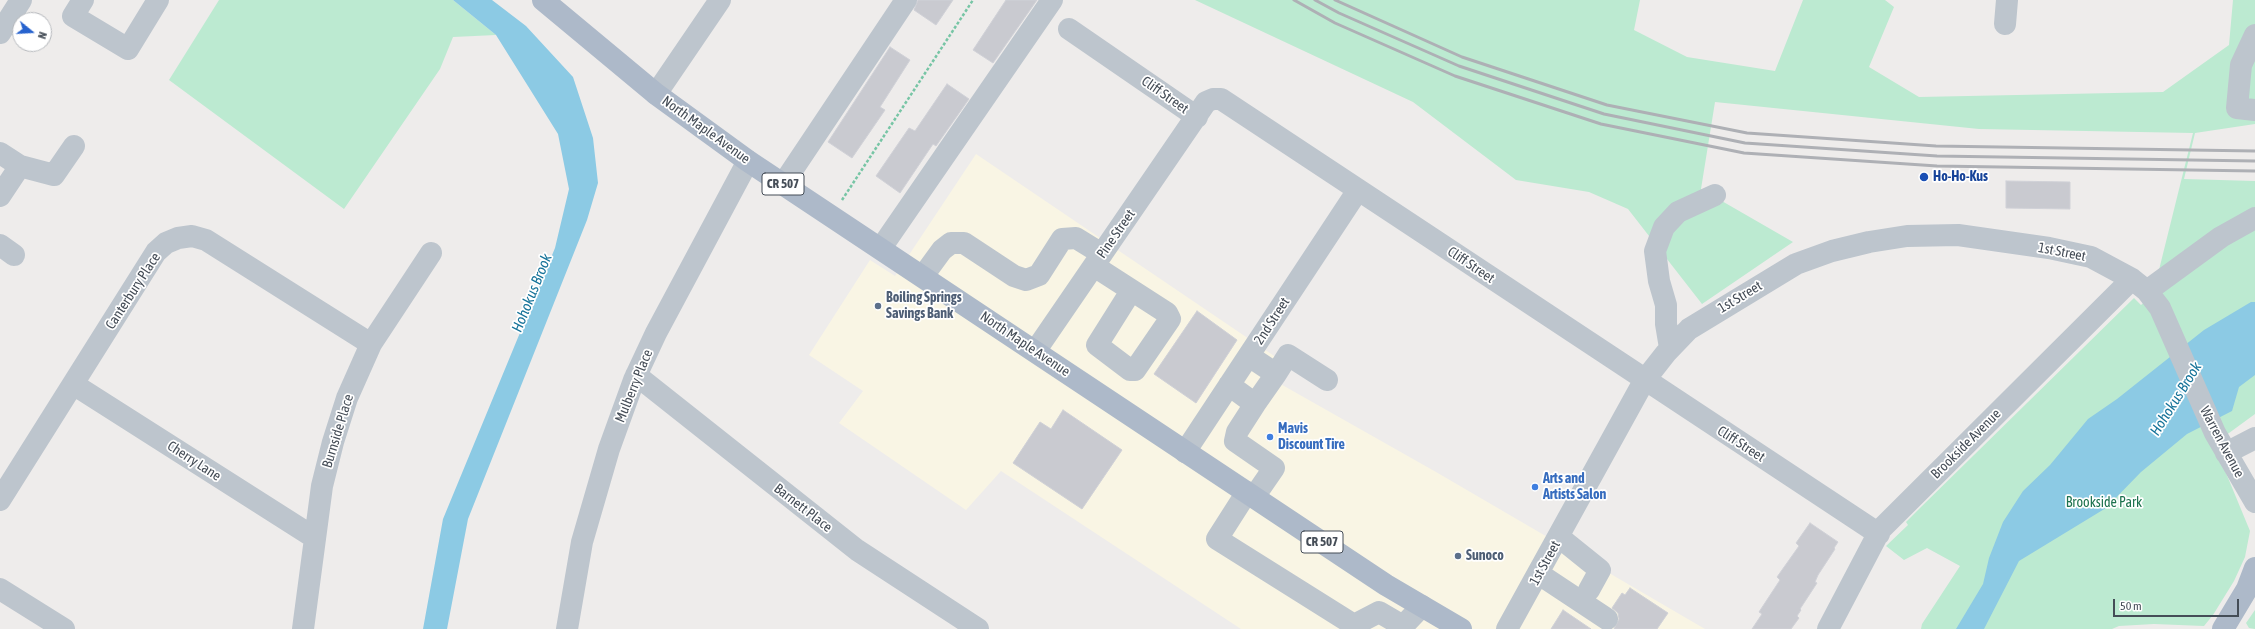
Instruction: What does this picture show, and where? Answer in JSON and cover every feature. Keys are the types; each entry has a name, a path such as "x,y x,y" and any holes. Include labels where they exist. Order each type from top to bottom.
{"main road":[{"name":"North Maple Avenue","path":"543,0 656,94 748,161 1036,350 1185,452 1386,585 1461,629"},
{"path":"2224,629 2247,589 2255,568"}],"street":[{"path":"0,33 21,0"},
{"path":"83,0 73,16 128,49 158,0"},
{"path":"656,94 720,0"},
{"path":"783,184 906,0"},
{"path":"881,248 1052,0"},
{"path":"2005,24 2007,0"},
{"name":"Cliff Street","path":"1069,29 1197,117 1206,102 1213,99 1222,99 1644,381 1879,534"},
{"path":"2255,35 2240,65 2237,108 2255,110"},
{"name":"Pine Street","path":"1036,350 1197,117"},
{"path":"0,153 20,166 54,175 74,146"},
{"name":"Mulberry Place","path":"567,629 582,542 590,512 609,449 636,375 656,333 748,161"},
{"path":"0,196 20,166"},
{"name":"2nd Street","path":"1185,452 1358,190"},
{"path":"1670,348 1666,324 1666,305 1659,281 1655,251 1664,228 1678,212 1715,195"},
{"name":"Brookside Avenue","path":"1828,629 1879,534 2140,285 2255,218"},
{"name":"1st Street","path":"1507,629 1539,574 1644,381 1670,348 1689,329 1796,264 1832,251 1869,242 1907,236 1958,235 2049,248 2091,257 2140,285"},
{"name":"Canterbury Place","path":"0,500 156,252 166,243 178,238 192,236 206,240 371,344"},
{"path":"923,276 942,250 951,243 964,244 1014,276 1026,280 1039,275 1062,239 1076,238 1131,291"},
{"name":"Burnside Place","path":"303,629 322,486 332,442 347,398 371,344 431,253"},
{"name":"Warren Avenue","path":"2140,285 2167,321 2215,433 2255,502"},
{"path":"1326,380 1288,355 1237,432 1235,441 1274,468 1250,495 1217,539 1354,625 1378,612 1403,626 1422,606"},
{"path":"1249,356 1276,374"},
{"name":"Barnett Place","path":"636,375 856,550 978,629"},
{"name":"Cherry Lane","path":"73,384 315,538"},
{"path":"1229,386 1255,404"},
{"path":"2226,452 2255,438"},
{"path":"1559,537 1600,570 1589,590"},
{"path":"1539,574 1607,619"},
{"path":"0,589 64,629"}],"path":[{"path":"832,215 973,0"}],"shaded area":[{"path":"976,154 1286,364 1277,382 1436,472 1705,629 1241,629 1001,471 966,510 839,423 863,391 809,355 870,260 895,276"}],"green space":[{"path":"219,0 453,0 496,35 453,37 440,69 344,209 169,80"},
{"name":"Brookside Park","path":"1195,0 1640,0 1634,30 1687,57 1775,71 1803,0 1885,0 1894,7 1869,67 1919,97 2163,92 2229,45 2233,0 2255,0 2255,124 2195,133 2184,179 2255,181 2255,414 2214,444 2250,531 2245,557 2234,581 2213,615 2204,626 2154,624 2119,626 2112,629 1921,629 1922,624 1960,566 1927,548 1904,560 1886,546 1908,525 1906,522 1922,506 2134,298 2141,305 2153,294 2193,133 1979,129 1715,102 1701,189 1793,242 1702,304 1628,209 1589,192 1516,180 1413,102"},
{"path":"2255,610 2255,629 2249,628 2246,623"}],"water":[{"path":"453,0 492,0 526,26 573,77 593,138 598,183 587,220 468,519 447,629 423,629 443,519 555,248 569,189 558,134 496,35"},
{"name":"Hohokus Brook","path":"2251,302 2255,302 2255,375 2239,387 2232,411 2187,434 2141,472 2106,508 2019,561 1984,629 1956,629 1983,584 1989,558 2003,522 2023,491 2050,465 2088,419 2117,399 2204,330"}],"building":[{"path":"918,0 953,0 936,25 914,10"},
{"path":"1006,0 1037,0 993,63 973,50"},
{"path":"890,47 910,60 880,107 885,110 852,158 828,142"},
{"path":"947,84 969,99 936,146 933,144 900,193 876,176 909,128 915,131"},
{"path":"2006,181 2070,182 2070,209 2006,208"},
{"path":"1197,311 1237,340 1196,403 1154,374"},
{"path":"1063,410 1122,450 1082,509 1013,463 1040,422 1051,429"},
{"path":"1810,523 1838,542 1818,575 1815,582 1817,583 1800,609 1801,610 1797,616 1799,618 1791,629 1752,629 1762,614 1759,612 1780,580 1777,577 1799,546 1796,543"},
{"path":"1630,588 1668,613 1657,629 1614,629 1619,619 1618,613 1612,608 1622,593 1625,595"},
{"path":"1563,610 1591,629 1551,629"}],"railway":[{"path":"1294,0 1335,23 1455,76 1601,124 1744,153 1937,166 2255,171"},
{"path":"1315,0 1339,13 1459,66 1604,114 1745,143 1937,156 2255,161"},
{"path":"1335,0 1462,57 1607,105 1747,133 1936,146 2255,151"}],"place":[{"name":"Ho-Ho-Kus","path":"1924,177"},
{"name":"Boiling Springs Savings Bank","path":"878,306"},
{"name":"Mavis Discount Tire","path":"1270,437"},
{"name":"Arts and Artists Salon","path":"1535,487"},
{"name":"Sunoco","path":"1458,556"}]}
